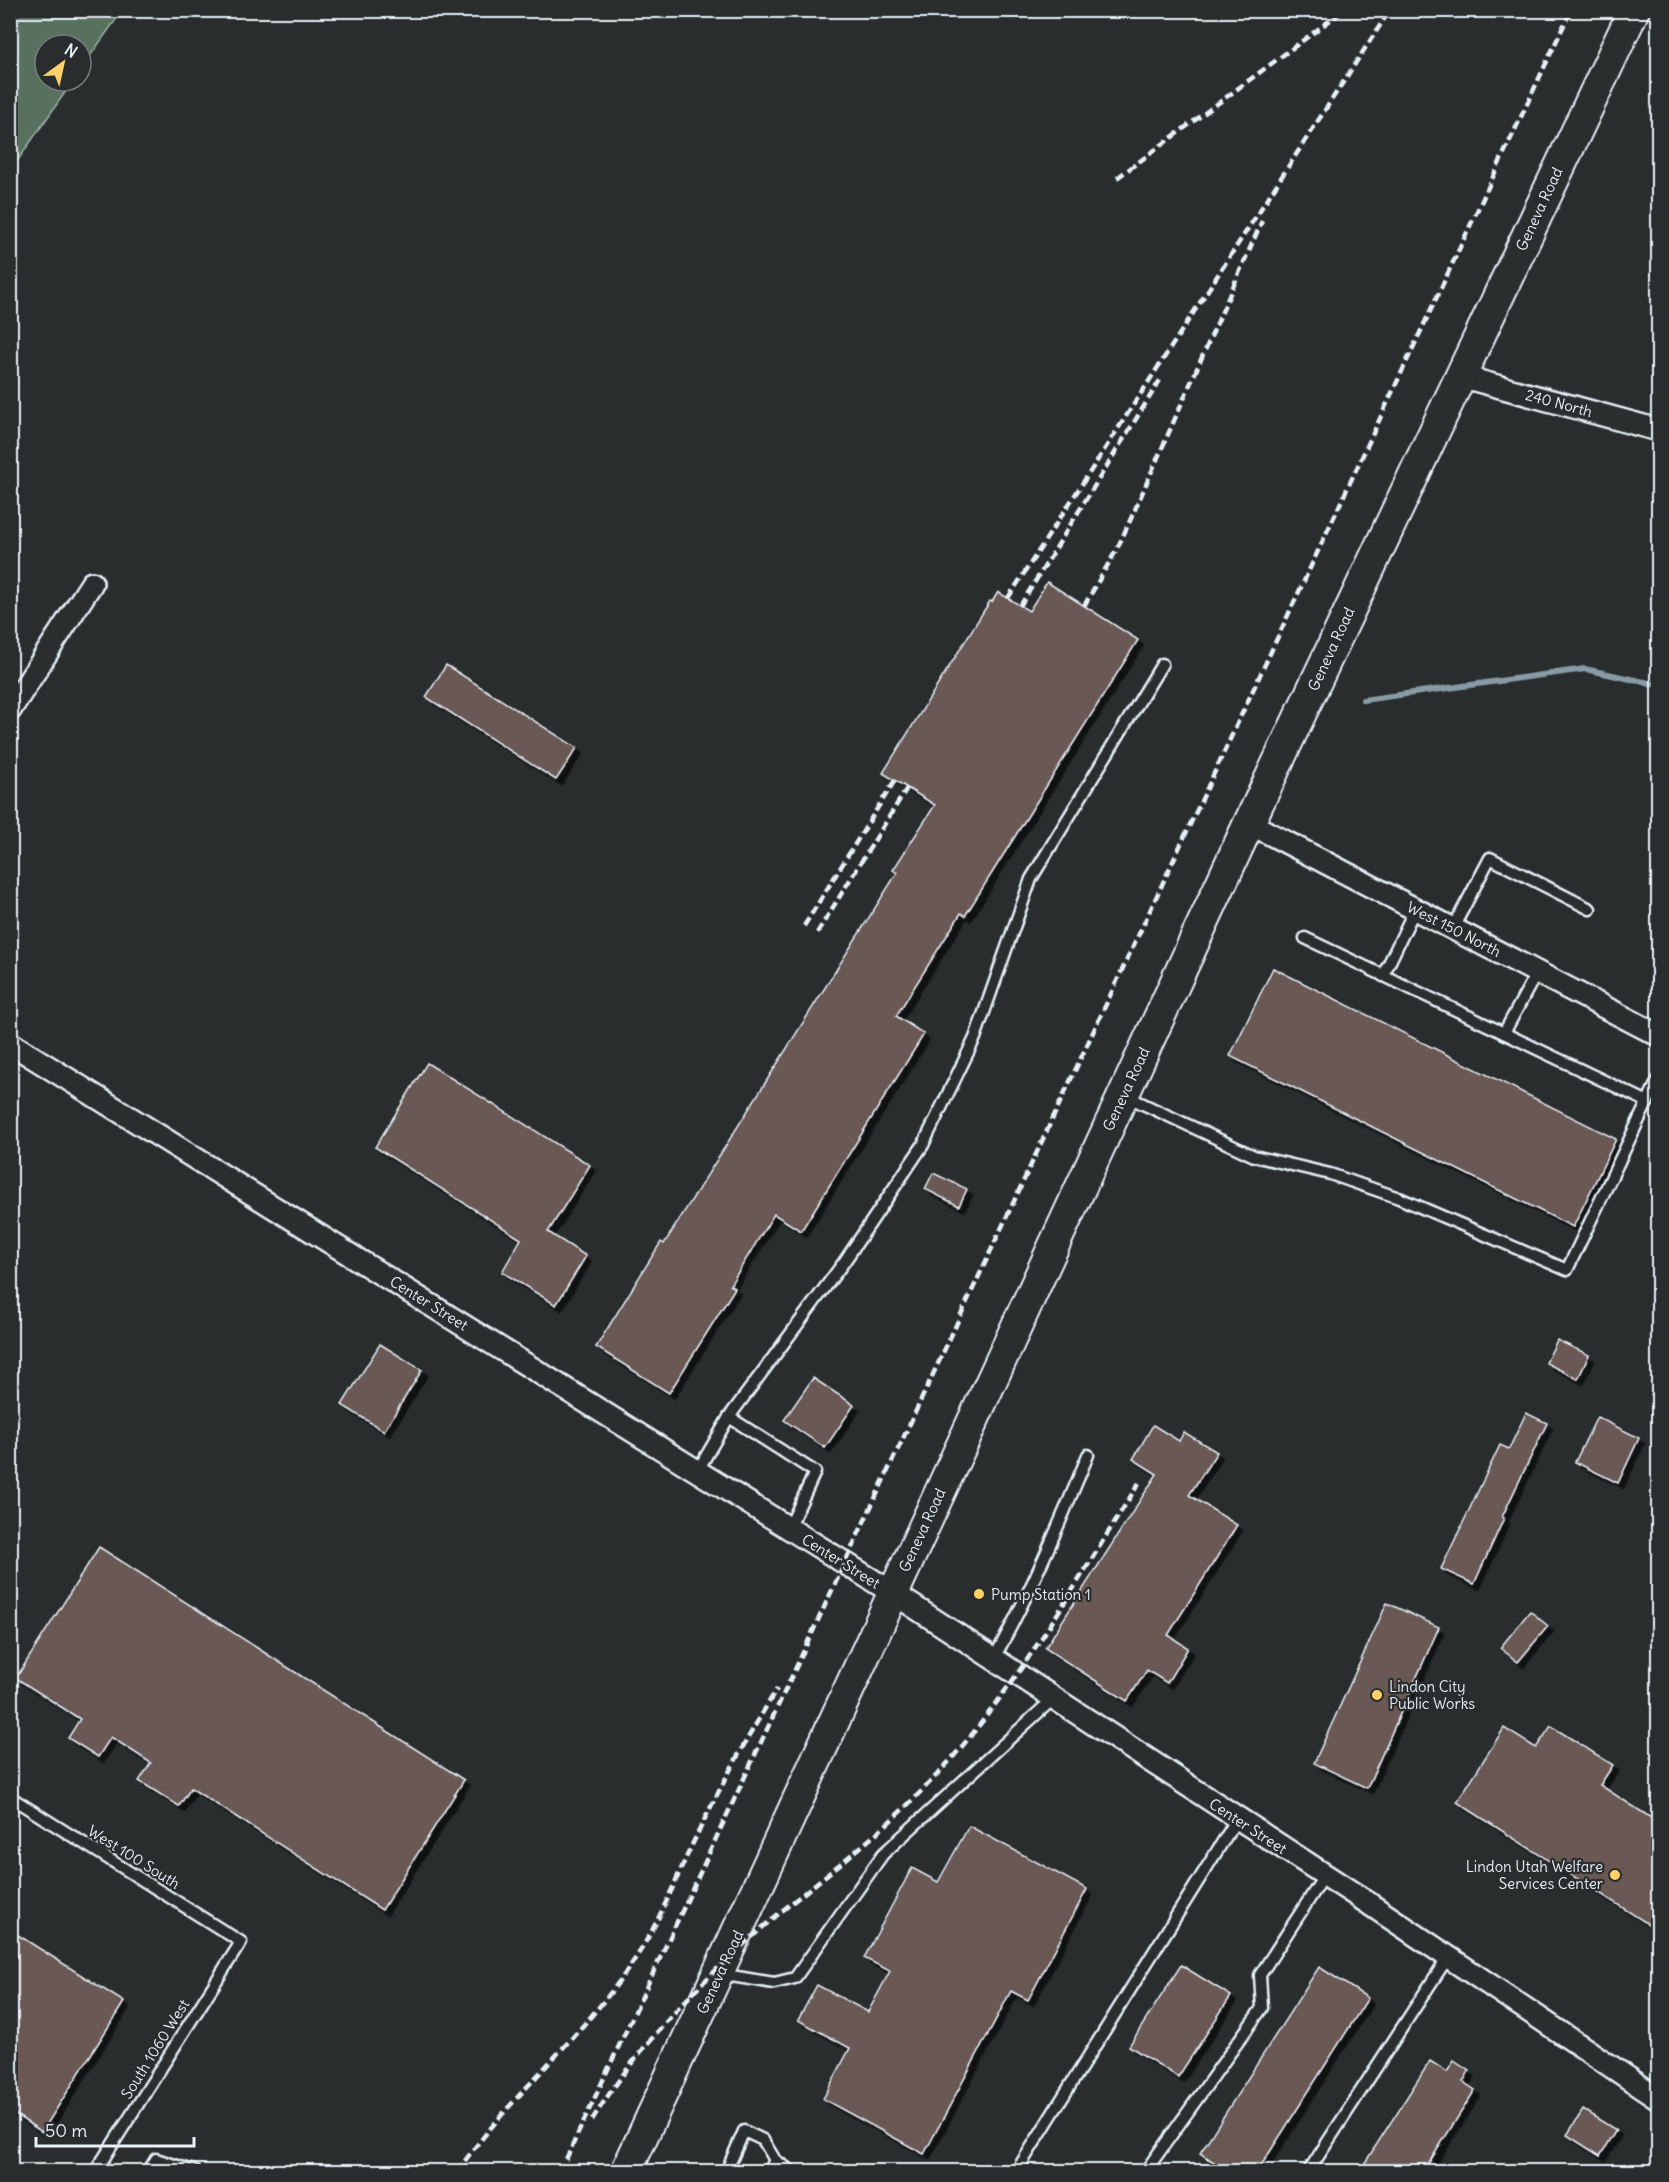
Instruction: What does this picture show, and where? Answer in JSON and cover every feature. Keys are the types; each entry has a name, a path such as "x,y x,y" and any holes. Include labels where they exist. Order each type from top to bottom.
{"main road":[{"name":"Geneva Road","path":"626,2172 1249,823 1634,10"}],"street":[{"name":"240 North","path":"1460,376 1659,430"},
{"path":"10,710 92,583"},
{"name":"West 150 North","path":"1249,823 1659,1035"},
{"name":"Center Street","path":"10,1043 893,1593 1325,1875 1659,2098"}],"lane":[{"path":"698,1470 729,1417 844,1262 923,1146 975,1038 1031,879 1162,664"},
{"path":"1453,928 1490,858 1590,909"},
{"path":"1383,976 1415,909"},
{"path":"1305,938 1648,1102"},
{"path":"1504,1033 1537,972"},
{"path":"1123,1095 1254,1155 1330,1174 1399,1198 1567,1270 1659,1080"},
{"path":"729,1417 815,1472 789,1528"},
{"path":"993,1660 1052,1544 1088,1455"},
{"path":"719,1974 774,1983 795,1978 883,1854 1053,1699"},
{"name":"West 100 South","path":"10,1797 241,1942"},
{"path":"1016,2172 1238,1820"},
{"path":"1145,2172 1262,2008 1260,1974 1325,1875"},
{"name":"South 1060 West","path":"95,2172 241,1942"},
{"path":"1308,2172 1448,1957"},
{"path":"726,2172 744,2131 764,2140 775,2160 792,2172"},
{"path":"148,2172 156,2159 196,2172"},
{"path":"769,2172 775,2160"}],"green space":[{"path":"11,10 122,11 93,52 93,33 33,33 33,93 65,93 11,170"}],"building":[{"path":"1047,582 1138,640 965,916 961,913 896,1016 924,1034 801,1231 774,1214 730,1285 735,1288 669,1393 596,1347 661,1242 664,1244 897,873 893,870 935,805 883,773 990,601 992,602 998,592 1029,611"},
{"path":"446,665 577,748 556,780 426,697"},
{"path":"1273,968 1616,1139 1573,1227 1230,1056"},
{"path":"427,1063 590,1165 548,1232 586,1256 556,1305 502,1272 521,1239 375,1147"},
{"path":"933,1173 967,1189 959,1206 925,1189"},
{"path":"1557,1340 1589,1355 1578,1379 1546,1363"},
{"path":"380,1344 422,1370 384,1431 342,1405"},
{"path":"813,1378 854,1405 825,1448 784,1420"},
{"path":"1526,1413 1547,1423 1502,1517 1504,1518 1474,1584 1441,1569 1500,1445 1509,1449"},
{"path":"1597,1417 1639,1438 1618,1483 1575,1462"},
{"path":"1153,1425 1179,1441 1184,1432 1217,1452 1189,1495 1237,1525 1168,1635 1188,1648 1167,1683 1147,1670 1127,1701 1045,1648 1157,1474 1133,1459"},
{"path":"99,1547 464,1780 382,1910 191,1788 179,1806 139,1781 151,1763 111,1737 98,1757 68,1738 80,1719 16,1678"},
{"name":"Lindon City Public Works","path":"1387,1603 1439,1627 1367,1788 1314,1763"},
{"path":"1530,1611 1548,1626 1518,1662 1500,1648"},
{"name":"Lindon Utah Welfare Services Center","path":"1551,1726 1613,1765 1600,1785 1659,1823 1659,1931 1457,1802 1504,1728 1536,1748"},
{"path":"969,1826 1087,1889 1028,2000 1011,1991 924,2154 823,2099 850,2048 798,2020 817,1985 868,2012 890,1971 864,1958 912,1868 938,1882"},
{"path":"10,1930 124,2002 42,2132 10,2111"},
{"path":"1181,1965 1231,1996 1178,2077 1129,2046"},
{"path":"1319,1967 1368,1998 1257,2172 1229,2172 1200,2153"},
{"path":"1430,2061 1447,2072 1454,2061 1469,2071 1463,2082 1475,2090 1423,2172 1359,2172"},
{"path":"1583,2110 1616,2130 1600,2156 1567,2135"}],"waterway":[{"path":"1363,700 1585,669 1658,685"}],"railway":[{"path":"1117,178 1344,10"},
{"path":"1008,598 1390,10"},
{"path":"560,2172 1571,10"},
{"path":"1084,606 1117,549 1262,221"},
{"path":"1020,606 1162,377"},
{"path":"804,926 895,780"},
{"path":"817,933 907,788"},
{"path":"592,2120 611,2091 653,2037 700,1986 776,1916 889,1822 939,1772 972,1734 1032,1653 1139,1483"},
{"path":"457,2172 500,2117 593,2014 635,1959 659,1917 722,1785 777,1689"}],"place":[{"name":"Pump Station 1","path":"979,1594"},
{"name":"Lindon City Public Works","path":"1377,1695"},
{"name":"Lindon Utah Welfare Services Center","path":"1615,1875"}]}
